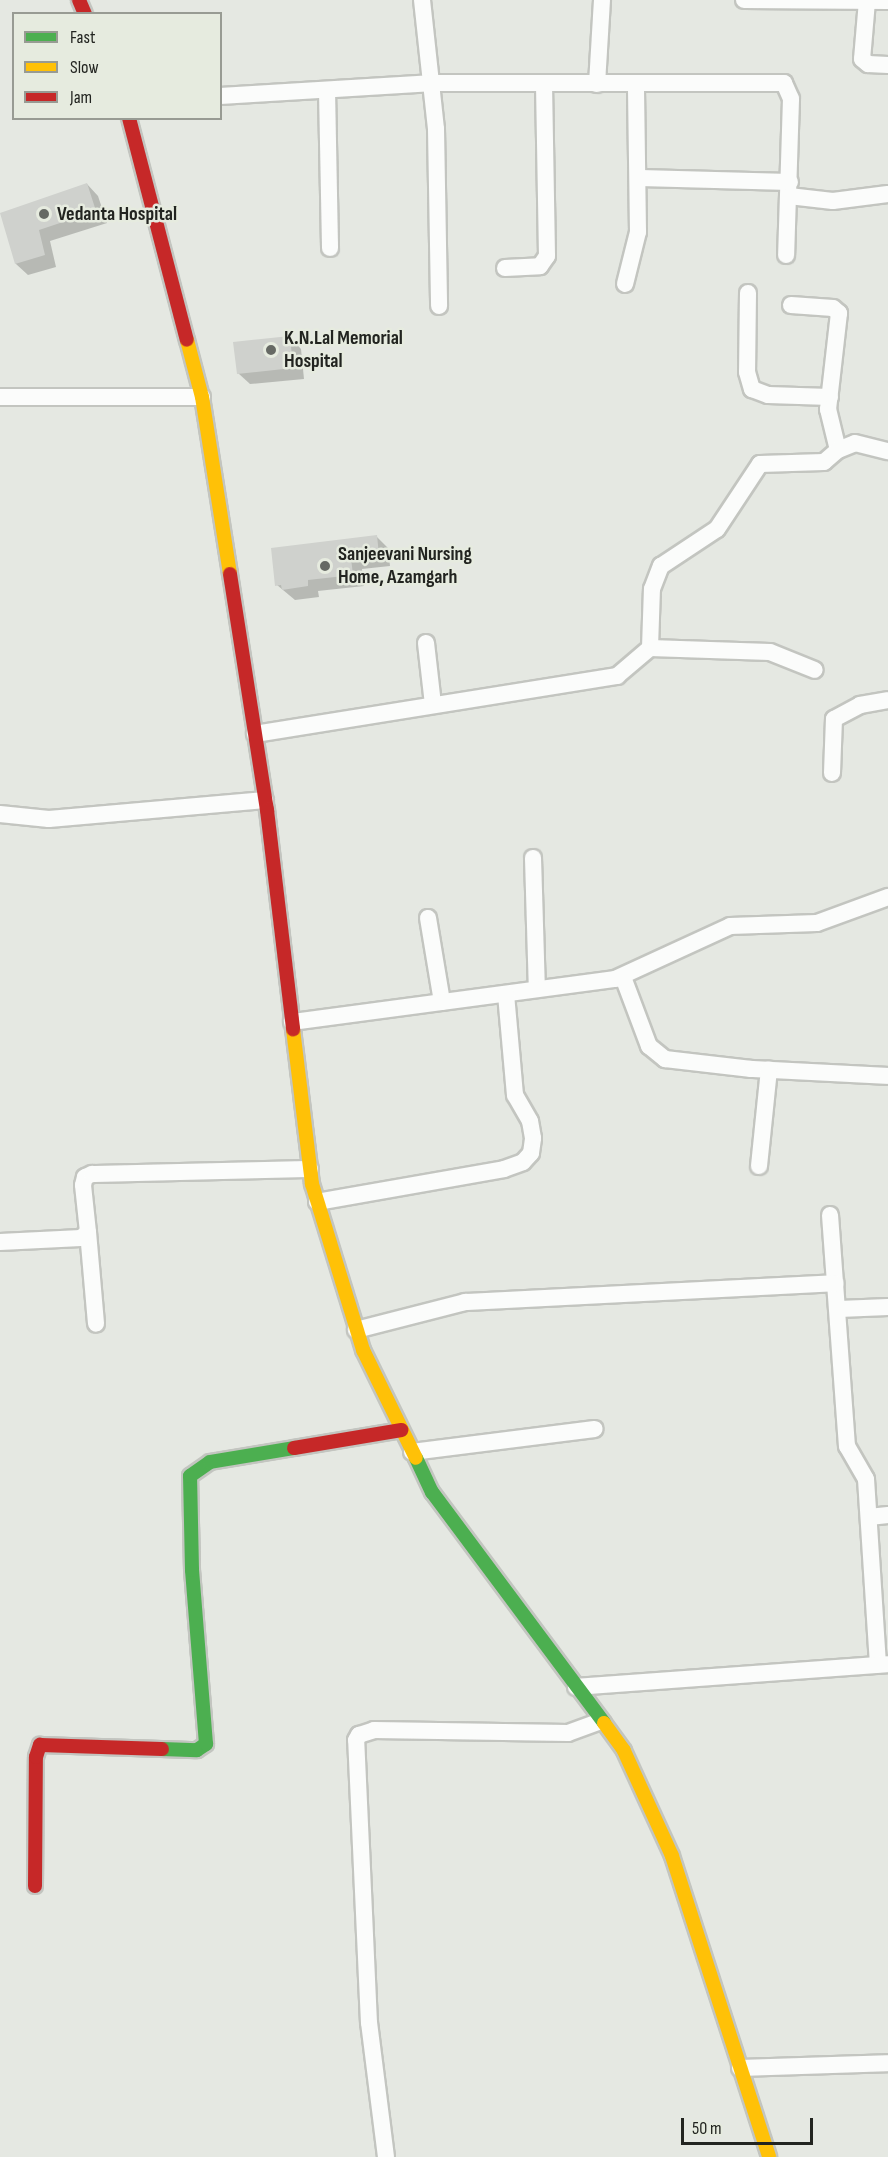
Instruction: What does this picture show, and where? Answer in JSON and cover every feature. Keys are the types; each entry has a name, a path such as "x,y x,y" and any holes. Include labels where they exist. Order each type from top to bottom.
{"street":[{"path":"422,0 436,129 439,306"},
{"path":"597,84 602,0"},
{"path":"744,0 888,1"},
{"path":"867,1 862,59 868,64 888,65"},
{"path":"222,96 430,83 784,83 792,99 786,255"},
{"path":"505,268 540,266 547,256 544,84"},
{"path":"625,284 637,239 640,178 636,84"},
{"path":"327,90 330,248"},
{"path":"130,120 202,397 265,800 310,1169 317,1203 356,1330 432,1492 624,1751 672,1856 769,2157"},
{"path":"640,178 790,189 833,201 888,194"},
{"path":"748,293 747,372 752,389 768,395 830,397"},
{"path":"791,305 833,308 839,313 828,416 838,450"},
{"path":"0,397 202,397"},
{"path":"650,648 652,589 661,566 717,529 760,464 824,462 838,450 855,443 888,451"},
{"path":"426,643 433,704"},
{"path":"255,734 617,676 650,648 770,652 815,670"},
{"path":"832,773 834,719 860,705 888,700"},
{"path":"0,814 49,819 265,800"},
{"path":"533,858 537,989"},
{"path":"292,1022 623,977 730,926 817,923 888,897"},
{"path":"428,918 442,1002"},
{"path":"623,977 645,1038 656,1054 677,1062 769,1070 888,1076"},
{"path":"317,1203 523,1162 531,1153 533,1138 530,1121 515,1095 506,993"},
{"path":"759,1166 769,1070"},
{"path":"96,1324 84,1178 92,1174 310,1169"},
{"path":"576,1688 883,1665 865,1473 851,1458 848,1446 830,1215"},
{"path":"0,1242 69,1240 88,1232"},
{"path":"356,1330 465,1302 836,1283"},
{"path":"838,1309 888,1307"},
{"path":"35,1886 36,1757 40,1744 197,1750 206,1744 199,1622 192,1570 190,1476 210,1462 401,1430"},
{"path":"412,1452 595,1430"},
{"path":"868,1517 888,1515"},
{"path":"386,2157 369,2023 356,1740 359,1735 374,1730 568,1733 601,1721"},
{"path":"740,2068 888,2063"}],"building":[{"path":"87,183 96,211 39,230 45,255 15,264 0,213"},
{"path":"290,336 293,368 237,374 233,342"},
{"path":"377,535 379,555 351,558 353,575 308,580 308,586 282,590 281,585 275,586 271,548"}],"traffic: fast":[{"path":"162,1749 197,1750 206,1744 192,1570 190,1476 210,1462 294,1448"},
{"path":"416,1458 432,1492 604,1723"}],"traffic: slow":[{"path":"187,340 202,397 230,574"},
{"path":"293,1029 312,1184 363,1350 416,1458"},
{"path":"604,1723 624,1751 672,1856 769,2157"}],"traffic: jam":[{"path":"79,0 84,12"},
{"path":"130,120 187,340"},
{"path":"230,574 267,810 293,1029"},
{"path":"294,1448 401,1430"},
{"path":"35,1886 36,1757 40,1745 162,1749"}],"place":[{"name":"Vedanta Hospital","path":"44,214"},
{"name":"K.N.Lal Memorial Hospital","path":"271,350"},
{"name":"Sanjeevani Nursing Home, Azamgarh","path":"325,566"}]}
